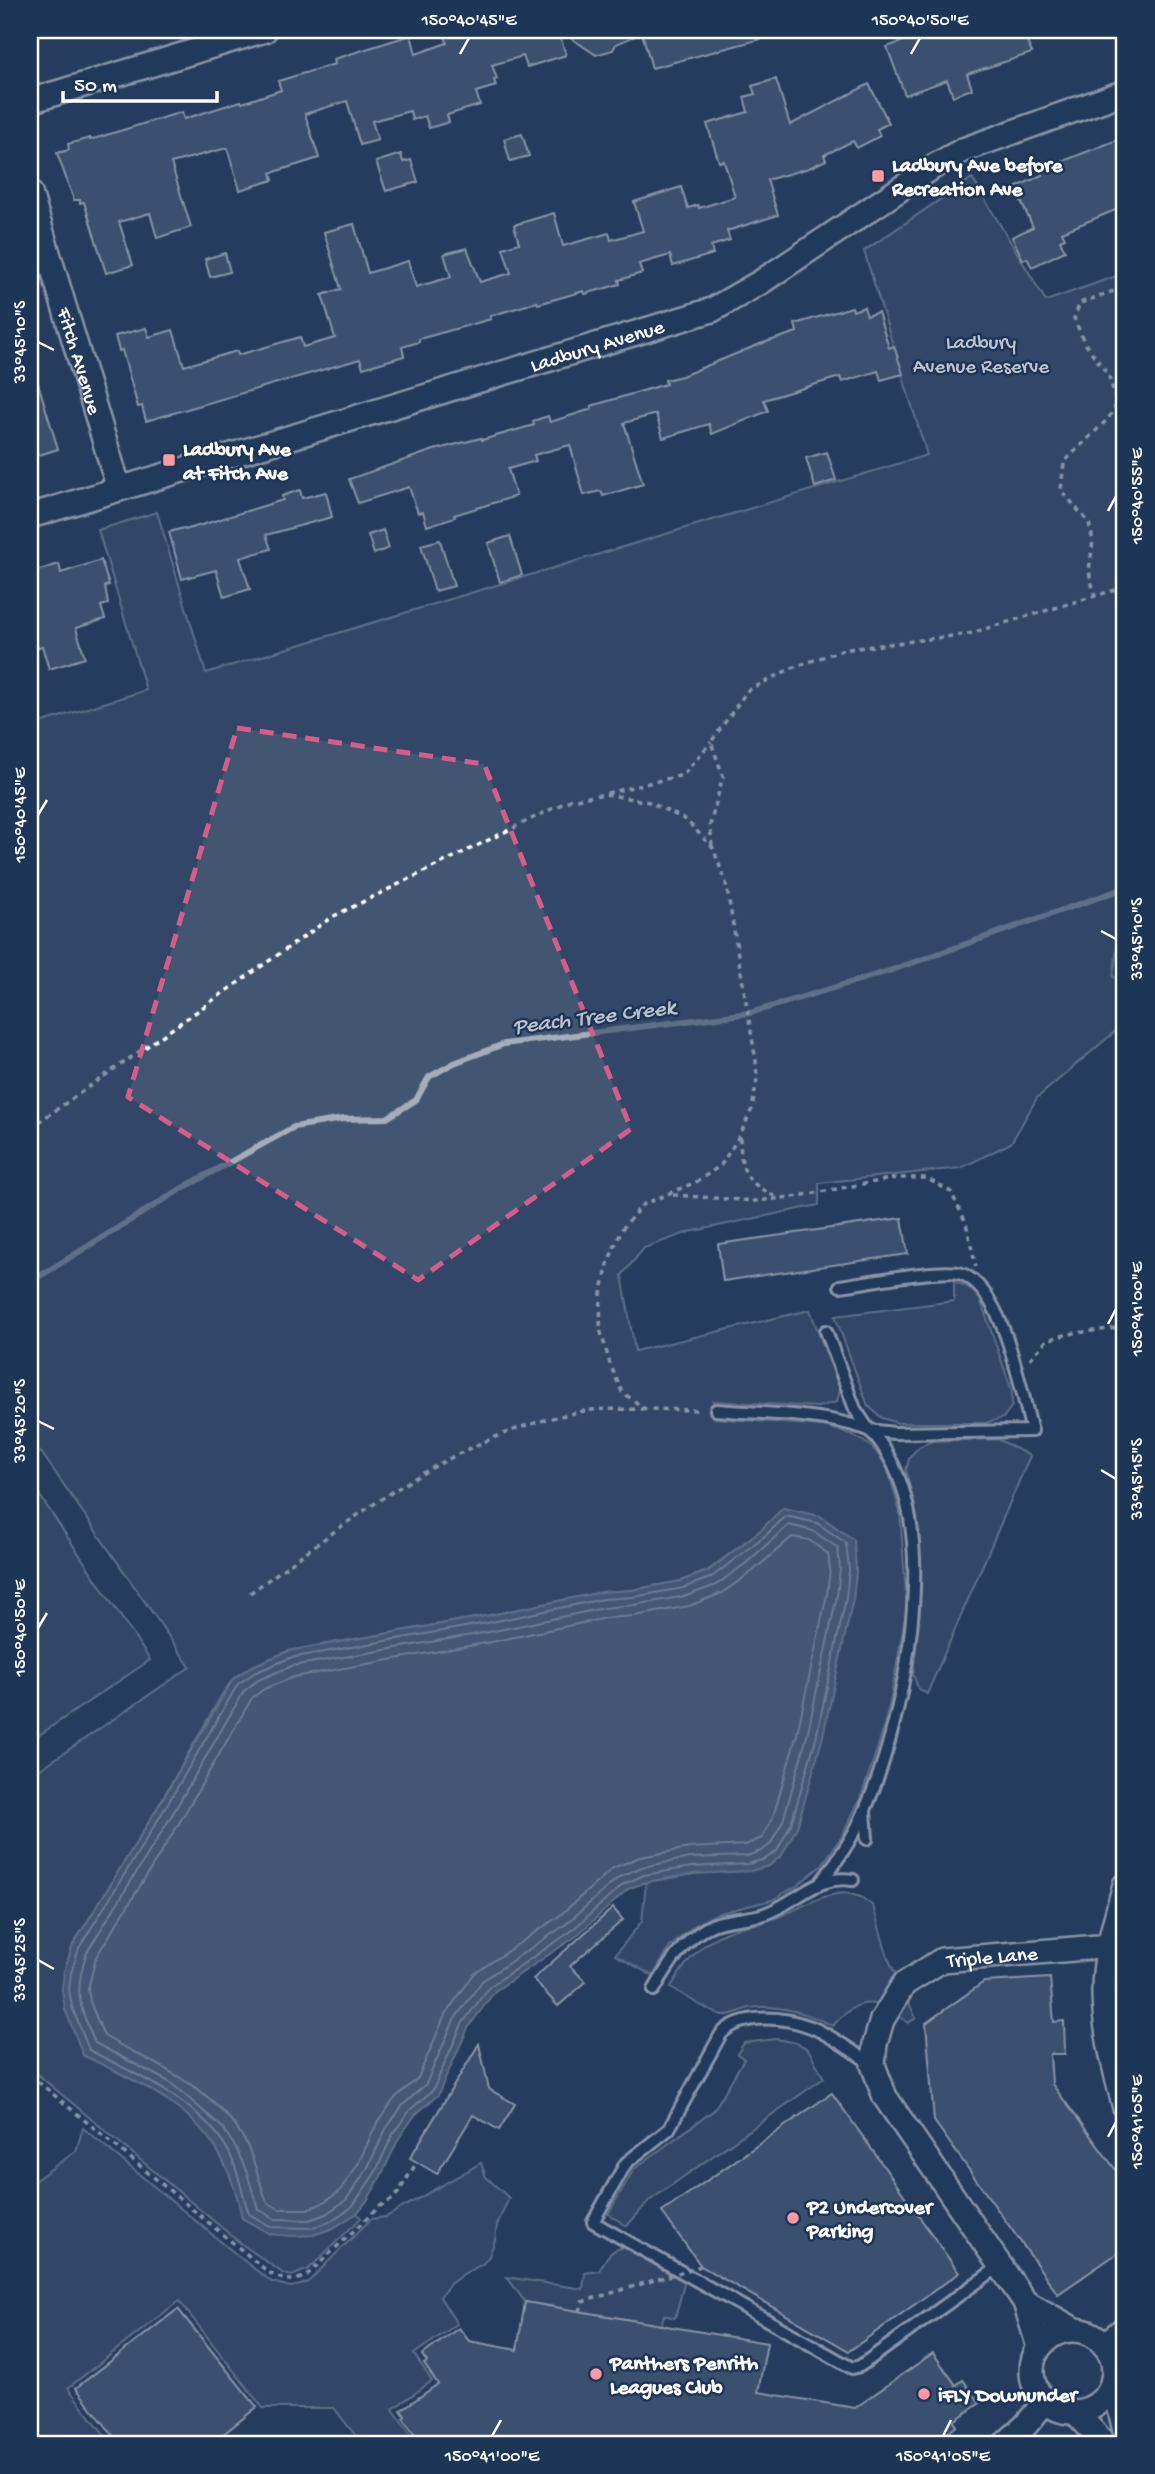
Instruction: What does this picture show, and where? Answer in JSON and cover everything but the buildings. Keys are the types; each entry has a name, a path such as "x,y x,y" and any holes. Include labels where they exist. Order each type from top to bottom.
{"street":[{"path":"30,101 265,30"},
{"name":"Ladbury Avenue","path":"30,516 712,310 761,282 936,164 963,150 1125,92"},
{"name":"Fitch Avenue","path":"30,193 119,489"},
{"path":"1125,1885 1121,1918 1110,1945 1104,1989 1109,2047 1125,2108"},
{"name":"Triple Lane","path":"874,2054 882,2020 904,1984 942,1960 1110,1945"},
{"path":"874,2054 885,2097 1025,2302 1040,2347"},
{"path":"1025,2302 1075,2330 1096,2338 1104,2345 1114,2367 1108,2392 1100,2403 1088,2410 1074,2412 1054,2408 1045,2402 1032,2376 1035,2356 1040,2347 1052,2336 1075,2330"},
{"path":"1104,2345 1125,2328"},
{"path":"1113,2379 1125,2431"},
{"path":"1004,2444 1025,2426 1045,2402"},
{"path":"1074,2412 1105,2444"}],"lane":[{"path":"716,1410 833,1419 869,1430 894,1433 1032,1431 995,1307 981,1286 961,1274 933,1273 841,1286"},
{"path":"654,1990 667,1967 706,1927 763,1914 792,1901 821,1882 841,1856 865,1811 883,1763 900,1698 909,1646 914,1598 912,1537 904,1492 891,1460 855,1409 827,1331"},
{"path":"865,1811 867,1839"},
{"path":"821,1882 841,1878 853,1880"},
{"path":"874,2054 810,2026 765,2019 745,2021 729,2027 721,2034 669,2129 626,2163 593,2222 852,2368 860,2366 1000,2266"}],"path":[{"path":"1095,597 1089,571 1093,541 1089,523 1061,490 1064,462 1108,419 1117,404 1109,376 1084,342 1074,318 1080,303 1125,287"},
{"path":"30,1128 332,916 570,800 683,775 711,742 747,691 792,668 842,650 968,634 1125,587"},
{"path":"645,1409 622,1392 600,1329 601,1294 609,1260 622,1229 642,1205 671,1195 721,1165 752,1109 757,1079 726,883 713,848 710,825 723,776 711,742"},
{"path":"605,794 649,803 686,820 713,848"},
{"path":"740,1135 741,1165 756,1187 779,1199"},
{"path":"671,1195 755,1201 896,1178 926,1178 951,1192 966,1223 981,1286"},
{"path":"1018,1379 1029,1359 1047,1340 1068,1334 1125,1327"},
{"path":"250,1593 382,1498 459,1452 516,1429 586,1411 716,1410"},
{"path":"30,2074 267,2271 285,2280 300,2280 307,2275 380,2206 393,2199 417,2162"},
{"path":"580,2312 582,2302 701,2266"}],"highlighted area":[{"path":"237,728 484,764 631,1129 418,1280 128,1097"}],"green space":[{"name":"Ladbury Avenue Reserve","path":"972,178 1046,301 1125,273 1125,932 1119,935 1113,977 1125,980 1125,1023 1037,1098 1011,1143 961,1168 819,1183 819,1205 689,1232 644,1248 622,1275 635,1351 810,1310 840,1390 837,1402 818,1407 713,1401 715,1418 824,1426 853,1435 871,1446 887,1466 900,1512 907,1607 890,1703 861,1797 842,1836 822,1865 798,1885 772,1900 716,1914 694,1926 670,1947 653,1976 615,1955 642,1921 646,1882 693,1874 841,1646 853,1599 856,1570 853,1540 783,1508 762,1529 707,1571 681,1581 632,1590 602,1592 486,1616 288,1651 233,1679 221,1696 155,1812 73,1945 83,2055 141,2084 197,2123 226,2163 235,2186 242,2218 313,2235 333,2228 357,2213 361,2218 309,2269 292,2276 284,2274 239,2242 30,2068 30,1776 190,1667 41,1452 30,1459 30,726 146,690 98,530 157,512 206,673 927,455 864,251"},
{"path":"954,1281 968,1287 980,1299 1012,1391 1012,1406 1003,1418 985,1423 898,1423 882,1418 868,1406 835,1316 954,1301"},
{"path":"998,1439 1030,1456 927,1694 918,1688 913,1674 920,1609 919,1530 906,1470 910,1456 930,1441"},
{"path":"32,1484 150,1660 30,1741 30,1485"},
{"path":"846,1893 861,1897 873,1906 888,1958 916,2018 908,2023 888,2009 869,2004 851,2009 833,2026 813,2017 772,2007 750,2008 723,2015 671,1987 698,1950 716,1937 738,1928 762,1923 826,1896"},
{"path":"776,2039 797,2043 808,2050 824,2078 649,2201 627,2226 608,2214 634,2169 714,2110 744,2059 737,2054 744,2043"},
{"path":"83,2128 248,2264 272,2282 291,2287 308,2282 371,2219 386,2217 481,2163 486,2177 509,2198 497,2225 489,2256 483,2264 450,2284 440,2297 457,2324 414,2354 432,2381 393,2409 417,2444 362,2444 334,2408 263,2408 179,2301 68,2388 112,2444 30,2444 30,2184 76,2151"},
{"path":"625,2247 685,2280 675,2318 664,2315 661,2325 525,2302 507,2277 583,2289 585,2273 599,2271 612,2252"}],"water":[{"path":"783,1508 820,1516 854,1540 856,1570 853,1599 822,1740 797,1827 782,1855 769,1866 750,1871 693,1874 646,1882 628,1889 575,1937 495,1991 468,2028 438,2095 415,2115 399,2138 367,2201 357,2213 333,2228 313,2235 292,2236 270,2234 242,2218 233,2184 221,2157 205,2134 165,2098 83,2055 65,2009 62,1990 64,1971 73,1945 233,1679 250,1667 288,1651 486,1616 602,1592 632,1590 681,1581 708,1571 762,1529"}],"waterway":[{"name":"Peach Tree Creek","path":"30,1282 181,1189 294,1127 343,1119 387,1118 416,1100 429,1077 454,1063 504,1044 750,1013 892,970 1125,888"}],"place":[{"name":"Ladbury Ave before Recreation Ave","path":"878,176"},
{"name":"Ladbury Ave at Fitch Ave","path":"169,460"},
{"name":"P2 Undercover Parking","path":"793,2218"},
{"name":"Panthers Penrith Leagues Club","path":"596,2374"},
{"name":"iFLY Downunder","path":"924,2394"}]}
